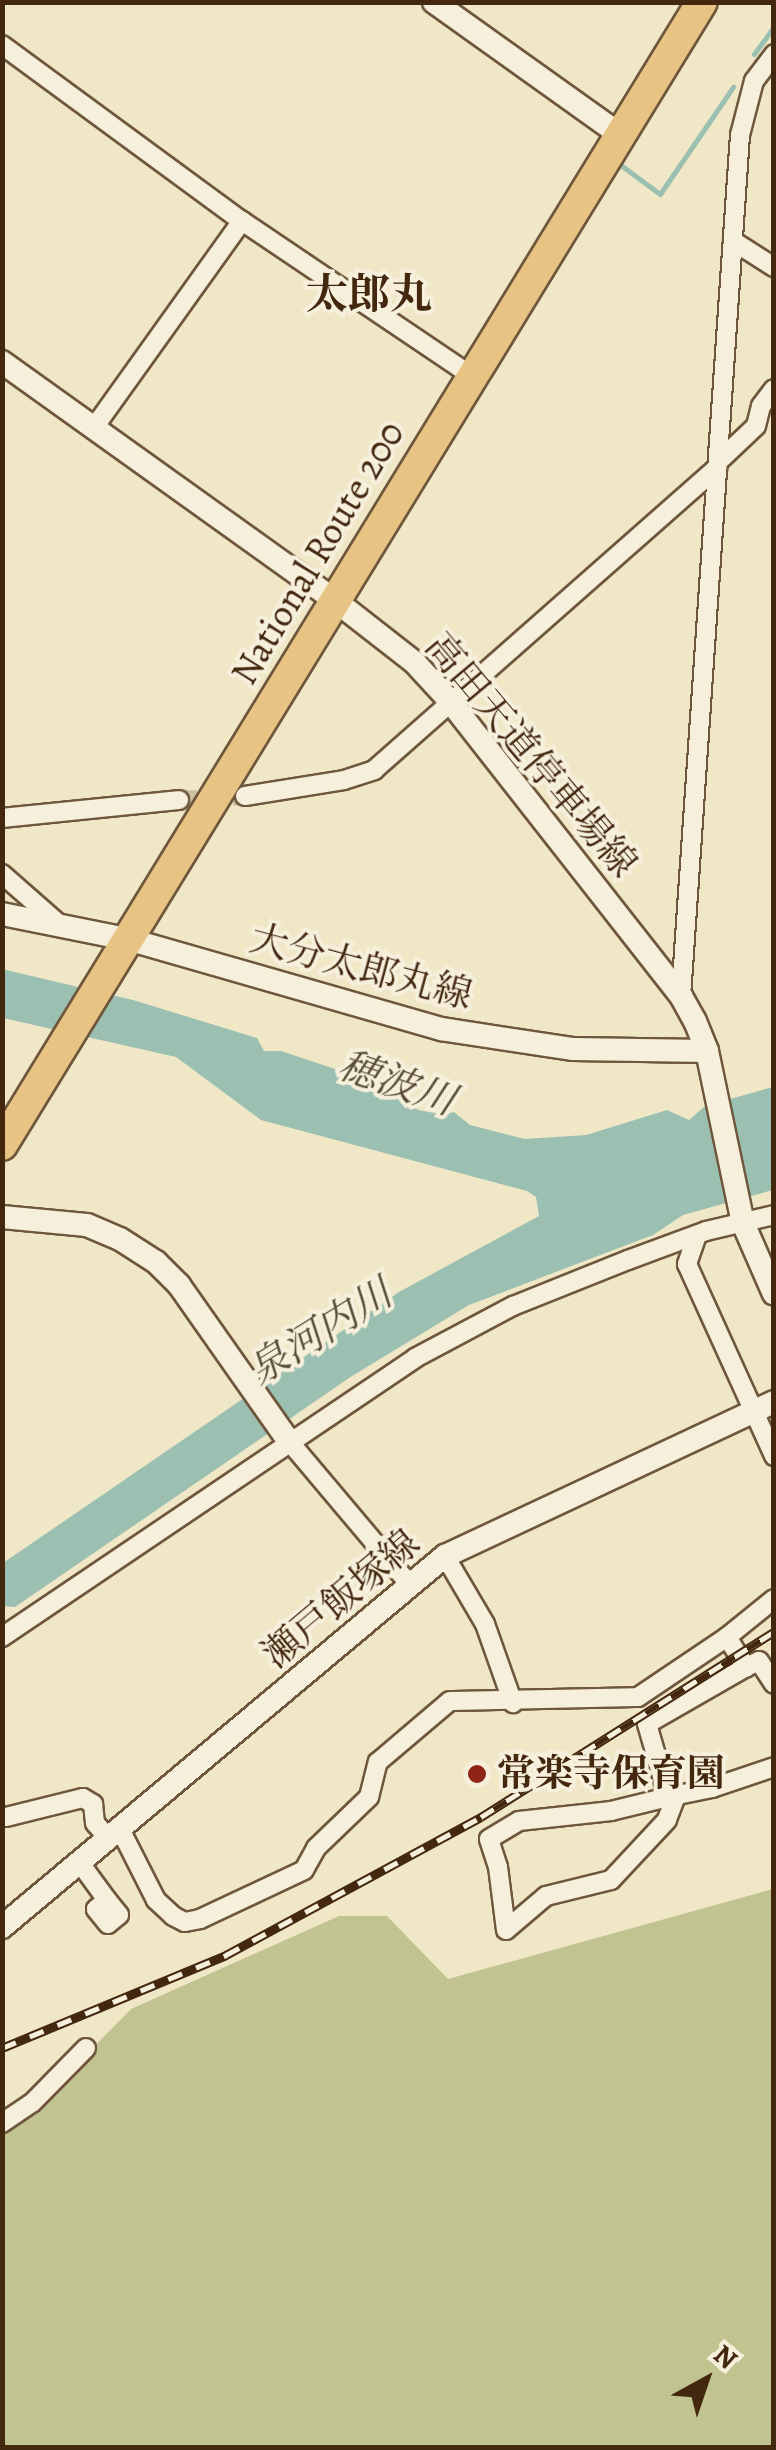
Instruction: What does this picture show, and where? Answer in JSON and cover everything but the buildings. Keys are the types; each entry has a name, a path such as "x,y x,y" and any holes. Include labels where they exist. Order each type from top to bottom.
{"highway":[{"name":"National Route 200","path":"2,1145 9,1111 115,947 612,130 682,2"},
{"name":"National Route 200","path":"612,130 702,2"}],"main road":[{"path":"434,2 612,130"},
{"name":"高田天道停車場線","path":"2,362 328,596 415,663 449,700 681,996 708,1055 742,1218 774,1294"},
{"name":"大分太郎丸線","path":"2,914 61,926 115,947 441,1029 574,1048 708,1055"},
{"path":"2,1217 87,1225 120,1239 156,1262 179,1285 288,1440"},
{"name":"瀬戸飯塚線","path":"2,1927 445,1556 764,1406"}],"street":[{"path":"2,44 242,221 465,372"},
{"path":"681,996 740,135 754,81 774,54"},
{"path":"93,429 242,221"},
{"path":"733,241 774,267"},
{"path":"245,796 344,780 374,770 718,465 756,426 761,406 774,389"},
{"path":"2,818 179,800"},
{"path":"2,874 61,926"},
{"path":"2,1637 288,1440 415,1358 514,1306 742,1218 774,1214"},
{"path":"697,1235 687,1264 764,1406 774,1456"},
{"path":"288,1440 410,1585"},
{"path":"445,1556 486,1624 513,1702"},
{"path":"6,1818 83,1798 93,1804 95,1822 114,1834 156,1900 172,1916 185,1922 200,1919 304,1870 316,1848 369,1797 378,1762 450,1701 638,1697 727,1637 774,1599"},
{"path":"727,1637 760,1660 774,1684"},
{"path":"760,1660 646,1724 672,1796 667,1820 610,1880 567,1887 546,1896 506,1930 498,1866 489,1839 519,1820 611,1811 672,1796 774,1766"},
{"path":"80,1862 108,1900"},
{"path":"2,2123 32,2103 86,2048"}],"green space":[{"path":"773,1889 773,2447 3,2447 2,2133 18,2124 131,2009 339,1916 387,1916 448,1979"}],"shaded area":[{"path":"2,969 133,1000 257,1038 264,1051 281,1051 362,1078 371,1088 396,1091 418,1110 445,1115 454,1112 470,1125 525,1139 586,1135 667,1110 689,1120 705,1106 773,1087 773,1190 683,1215 653,1235 469,1305 352,1376 15,1607 3,1606 3,1563 399,1292 539,1216 536,1197 527,1191 261,1120 176,1057 3,1018"}],"waterway":[{"path":"754,54 774,26"},
{"path":"622,166 660,194 733,87"}],"tunnel":[{"path":"179,800 245,796"}],"railway":[{"path":"2,2048 226,1955 481,1817 774,1632"}],"place":[{"name":"常楽寺保育園","path":"477,1774"}],"district":[{"name":"太郎丸","path":"369,294"}],"water label":[{"name":"穂波川","path":"397,1083"},
{"name":"泉河内川","path":"320,1332"}]}
